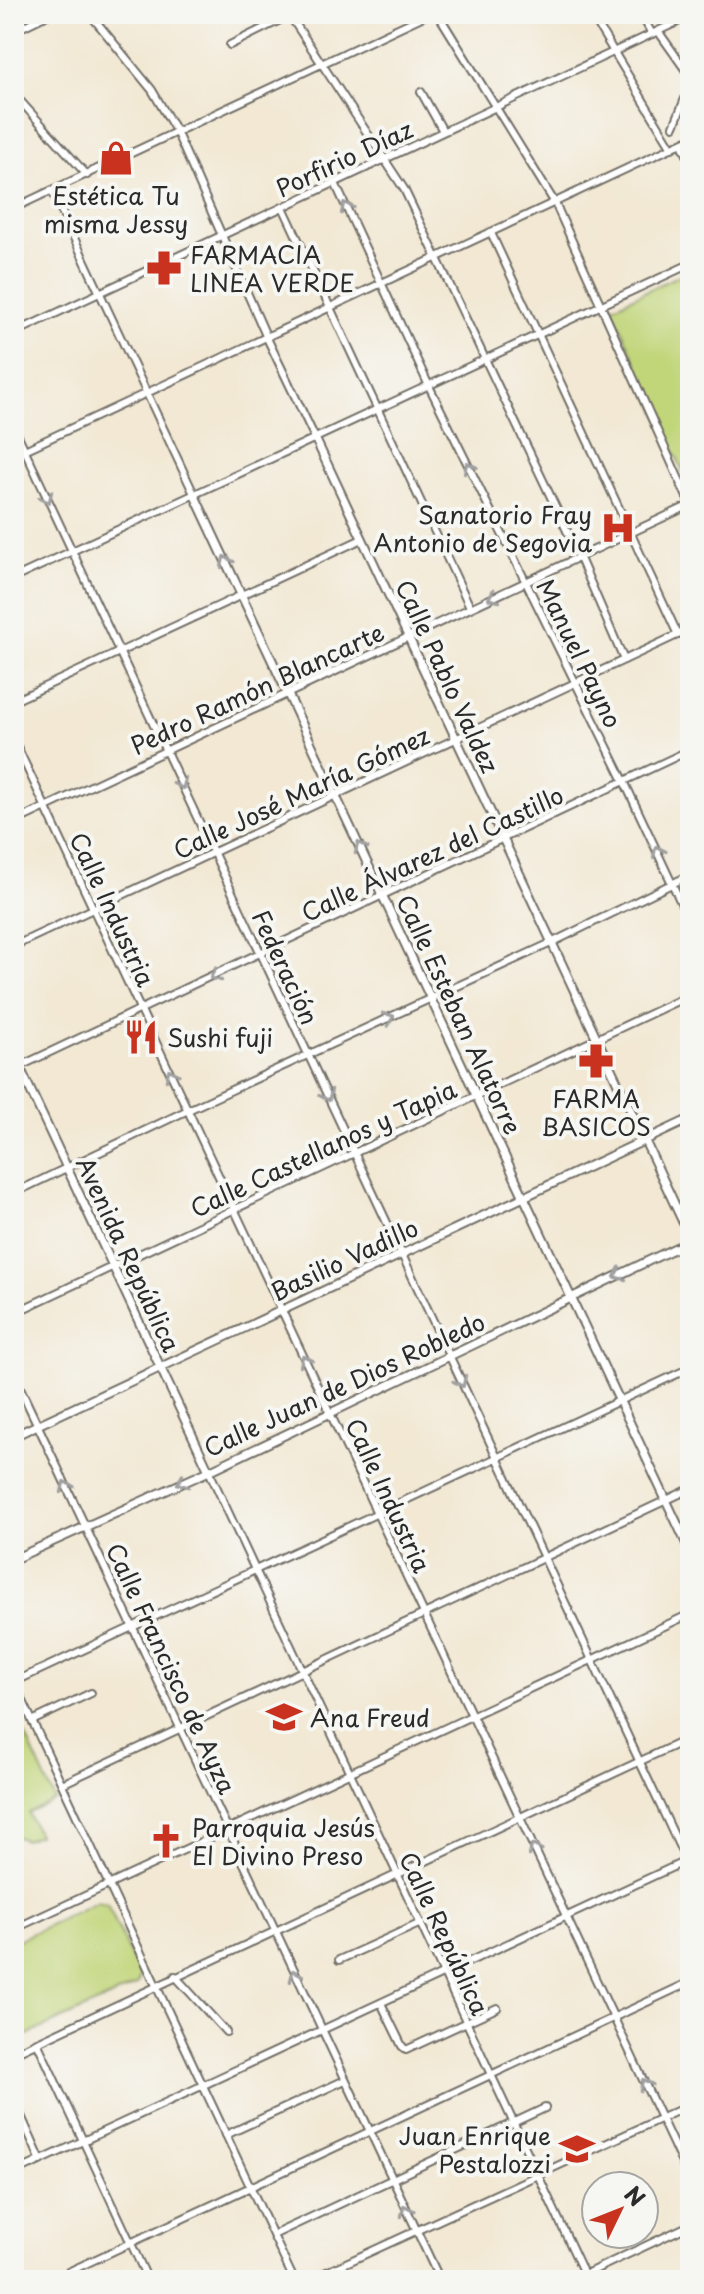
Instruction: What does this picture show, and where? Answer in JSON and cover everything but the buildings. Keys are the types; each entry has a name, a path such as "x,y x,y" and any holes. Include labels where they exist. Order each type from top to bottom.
{"street":[{"path":"14,31 49,14"},
{"name":"Calle Pablo Valdez","path":"90,14 152,90 176,131 267,338 690,1239"},
{"path":"230,45 290,14 385,159 404,189 579,556 624,660"},
{"path":"14,208 428,14"},
{"path":"438,14 555,203 690,504"},
{"path":"591,14 672,148"},
{"path":"641,14 687,72 690,84 674,126"},
{"name":"Porfirio Díaz","path":"14,333 690,16"},
{"path":"421,92 443,131"},
{"path":"14,94 87,175"},
{"path":"14,455 690,139"},
{"path":"682,144 690,161"},
{"name":"Manuel Payno","path":"335,183 384,283 429,386 690,922"},
{"path":"52,191 194,494"},
{"path":"283,207 470,607"},
{"path":"491,233 678,635"},
{"path":"14,578 690,264"},
{"name":"Federación","path":"14,427 690,1869"},
{"name":"Calle Esteban Alatorre","path":"194,494 690,1551"},
{"name":"Pedro Ramón Blancarte","path":"14,822 690,504"},
{"path":"14,701 362,539"},
{"name":"Calle José María Gómez","path":"14,946 690,629"},
{"name":"Calle Industria","path":"14,740 690,2180"},
{"name":"Calle Álvarez del Castillo","path":"17,1067 690,750"},
{"path":"14,1193 690,875"},
{"name":"Calle Castellanos y Tapia","path":"14,1313 690,995"},
{"name":"Avenida República","path":"14,1055 209,1471"},
{"name":"Basilio Vadillo","path":"14,1436 690,1119"},
{"name":"Calle Juan de Dios Robledo","path":"14,1559 209,1471 690,1239"},
{"path":"294,2280 14,1682 690,1368"},
{"name":"Calle Francisco de Ayza","path":"14,1375 439,2280"},
{"name":"Calle República","path":"209,1471 586,2277"},
{"path":"62,1784 690,1489"},
{"path":"14,1929 690,1614"},
{"path":"32,1721 91,1693"},
{"path":"14,2053 690,1738"},
{"path":"14,2173 688,1860"},
{"path":"339,1960 421,1923"},
{"path":"175,1976 226,2032"},
{"path":"51,2280 690,1982"},
{"path":"381,2003 406,2050 497,2008"},
{"path":"37,2042 148,2280"},
{"path":"226,2135 345,2080"},
{"path":"14,2100 41,2161"},
{"path":"309,2280 690,2105"},
{"path":"273,2235 545,2108"},
{"path":"573,2280 586,2277 690,2225"}],"green space":[{"path":"690,270 690,488 612,307"},
{"path":"14,1710 55,1800 28,1813 38,1835 25,1840 14,1836"},
{"path":"96,1902 107,1904 140,1976 137,1985 14,2041 14,1942"}],"place":[{"name":"Estética Tu misma Jessy","path":"116,158"},
{"name":"FARMACIA LINEA VERDE","path":"164,268"},
{"name":"Sanatorio Fray Antonio de Segovia","path":"618,528"},
{"name":"Sushi fuji","path":"141,1037"},
{"name":"FARMA BASICOS","path":"596,1061"},
{"name":"Ana Freud","path":"284,1717"},
{"name":"Parroquia Jesús El Divino Preso","path":"166,1841"},
{"name":"Juan Enrique Pestalozzi","path":"577,2149"}]}
